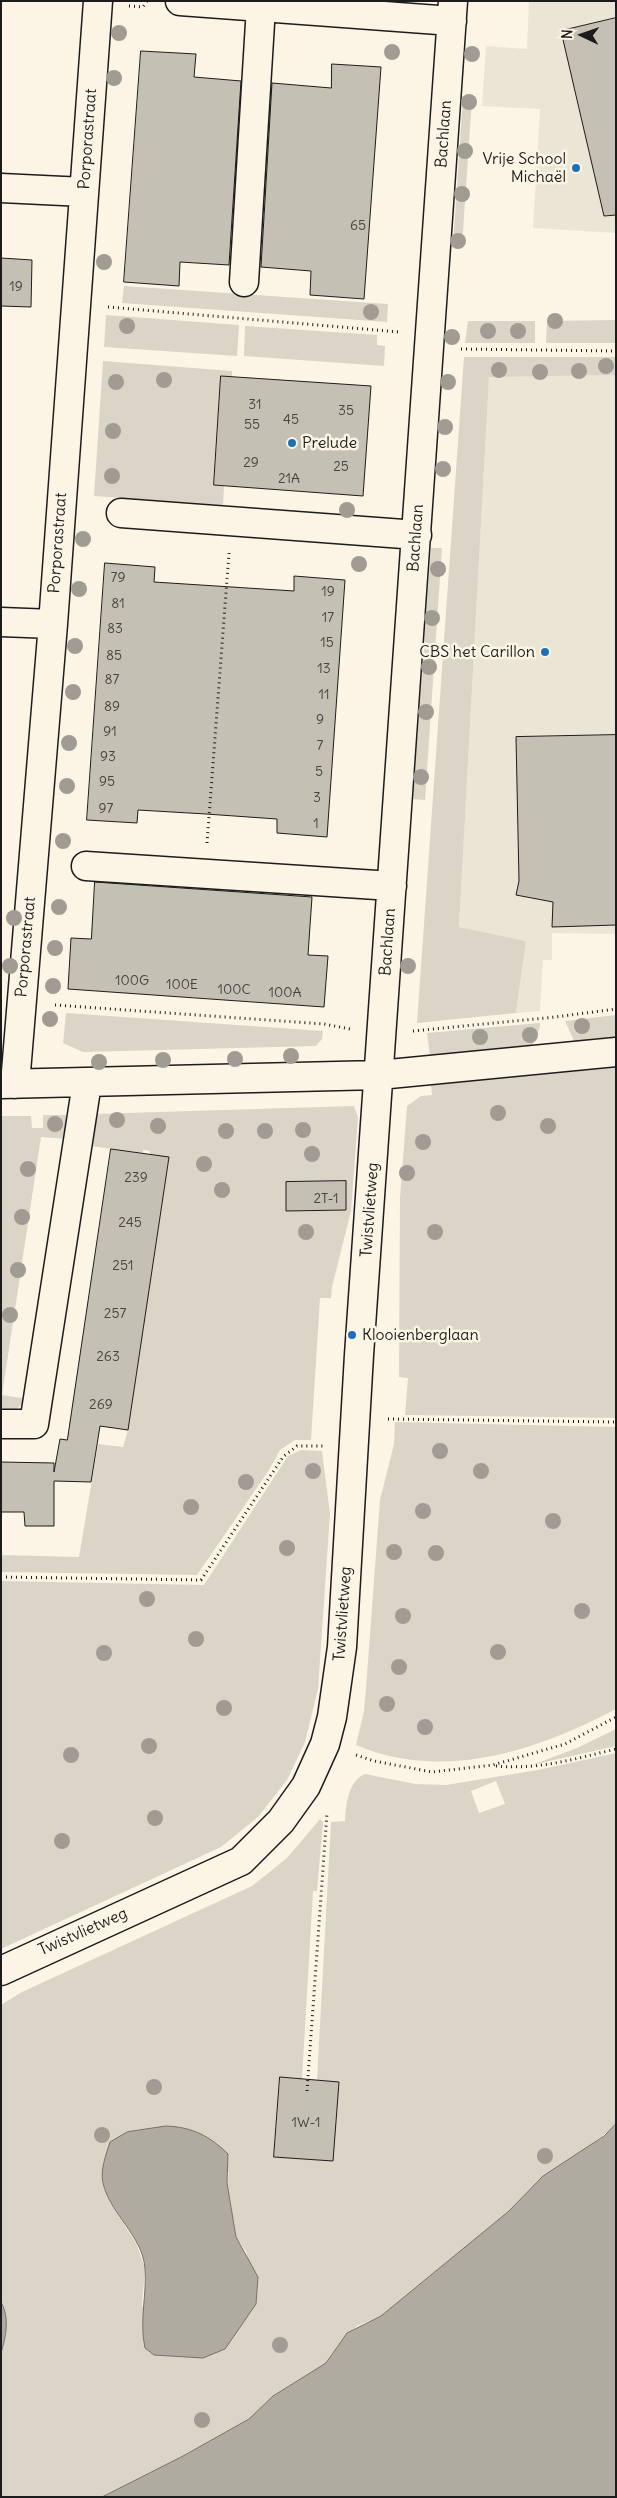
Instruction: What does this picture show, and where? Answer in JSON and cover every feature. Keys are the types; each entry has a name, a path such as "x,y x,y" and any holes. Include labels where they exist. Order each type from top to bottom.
{"street":[{"name":"Porporastraat","path":"8,1084 22,1003 53,624 98,1"},
{"path":"180,1 261,7 452,11"},
{"path":"244,282 261,7"},
{"name":"Bachlaan","path":"380,1075 452,11"},
{"path":"1,188 84,192"},
{"path":"121,513 417,535"},
{"path":"1,622 53,624"},
{"path":"86,866 392,886"},
{"path":"8,1084 380,1075 616,1052"},
{"name":"Twistvlietweg","path":"1,1971 241,1860 281,1821 306,1786 326,1744 332,1717 342,1647 355,1418 380,1075"},
{"path":"1,1424 34,1424 86,1083"}],"path":[{"path":"75,304 430,342 616,350"},
{"path":"205,874 231,521"},
{"path":"22,1003 324,1024 382,1034 616,1009"},
{"path":"355,1418 616,1422"},
{"path":"1,1577 201,1580 289,1450 304,1445 329,1446"},
{"path":"493,1766 565,1744 616,1717"},
{"path":"326,1744 374,1761 432,1772 493,1766 523,1768 552,1765 616,1749"},
{"path":"307,2091 327,1809"}],"shaded area":[{"name":"Vrije School Michaël","path":"529,1 616,1 616,233 533,228 540,109 482,106 486,46 527,49"},
{"path":"463,98 472,99 462,246 453,245"},
{"path":"124,286 388,304 387,322 122,303"},
{"path":"106,315 239,325 237,356 104,347"},
{"path":"616,320 616,343 546,343 547,321"},
{"path":"468,321 535,321 535,343 465,343"},
{"path":"245,326 377,335 377,345 385,346 384,366 244,356"},
{"path":"464,357 616,357 616,375 489,377 459,927 526,941 516,1013 417,1023"},
{"path":"103,361 232,371 232,376 221,376 214,485 224,486 223,505 94,496"},
{"name":"CBS het Carillon","path":"616,375 616,934 552,933 552,960 543,960 540,1011 516,1013 526,941 459,927 489,376"},
{"path":"431,548 442,548 425,800 413,799"},
{"path":"66,1013 323,1031 322,1039 316,1046 83,1052 63,1043"},
{"path":"616,1015 616,1038 575,1043 565,1021"},
{"path":"540,1023 533,1047 430,1056 427,1033"},
{"path":"616,1066 616,1418 405,1415 408,1378 399,1377 400,1198 407,1106 421,1096 432,1095 431,1084"},
{"path":"354,1106 358,1117 351,1211 331,1298 320,1298 311,1440 295,1440 280,1450 269,1470 197,1575 1,1572 1,1555 79,1557 98,1444 123,1447 128,1430 169,1158 150,1154 150,1151 143,1150 143,1153 90,1146 93,1114"},
{"path":"43,1115 70,1115 68,1139 41,1137 2,1395 28,1399 12,1413 1,1413 1,1116 31,1116 32,1128 43,1128"},
{"path":"395,1422 616,1427 616,1709 554,1738 522,1749 489,1757 455,1761 422,1761 389,1756 356,1745 364,1711 380,1500 394,1444"},
{"path":"301,1450 322,1451 330,1514 318,1689 305,1742 287,1780 258,1817 221,1847 1,1949 1,1581 204,1585 288,1456"},
{"path":"616,1729 616,1746 532,1765 577,1748"},
{"path":"616,1753 616,2124 530,2189 509,2211 381,2316 357,2326 340,2342 326,2363 273,2396 249,2419 183,2456 104,2496 1,2497 1,2353 6,2334 6,2314 1,2302 1,2005 22,1992 252,1886 287,1858 320,1819 323,1822 317,1891 313,1891 302,2079 280,2077 274,2156 333,2161 339,2082 317,2080 331,1822 345,1821 347,1801 351,1788 359,1777 365,1774 415,1784 446,1785 538,1770","holes":["496,1781 505,1804 479,1813 471,1791","229,2172 227,2183 236,2237 247,2253 239,2327 225,2349 142,2306 145,2268 136,2243 111,2204 102,2182"]},
{"path":"616,2124 616,2497 102,2497 183,2456 249,2419 273,2396 326,2363 347,2333 381,2316 509,2211 543,2176 604,2136"},
{"path":"166,2126 184,2128 207,2137 228,2154 227,2183 236,2237 258,2277 256,2304 225,2349 203,2358 154,2355 145,2348 143,2338 145,2268 143,2256 132,2235 112,2205 102,2178 105,2157 110,2142 127,2132"},
{"path":"1,2302 6,2314 6,2334 1,2353"}],"building":[{"path":"616,18 616,215 604,216 561,31"},
{"path":"141,51 196,54 194,77 241,81 229,265 180,262 179,286 124,282"},
{"path":"332,64 381,67 364,299 310,295 311,271 261,267 272,83 331,88"},
{"path":"1,258 32,260 31,307 1,306"},
{"name":"Prelude","path":"221,376 371,386 363,496 214,485"},
{"path":"105,563 155,567 154,582 294,591 294,576 345,580 327,837 277,833 277,819 138,810 137,823 87,820"},
{"path":"616,735 616,925 552,927 553,902 516,895 519,881 516,737"},
{"path":"95,882 312,897 308,955 328,956 324,1007 68,989 71,938 91,939"},
{"path":"111,1149 169,1157 128,1430 100,1426 91,1482 54,1481 54,1526 25,1526 24,1512 1,1512 1,1462 54,1463 54,1472 60,1439 67,1440"},
{"path":"346,1181 346,1210 286,1211 286,1182"},
{"path":"280,2077 339,2082 333,2161 274,2157"}],"place":[{"name":"Vrije School Michaël","path":"576,168"},
{"name":"Prelude","path":"292,443"},
{"name":"CBS het Carillon","path":"545,652"},
{"name":"Klooienberglaan","path":"352,1335"}]}
